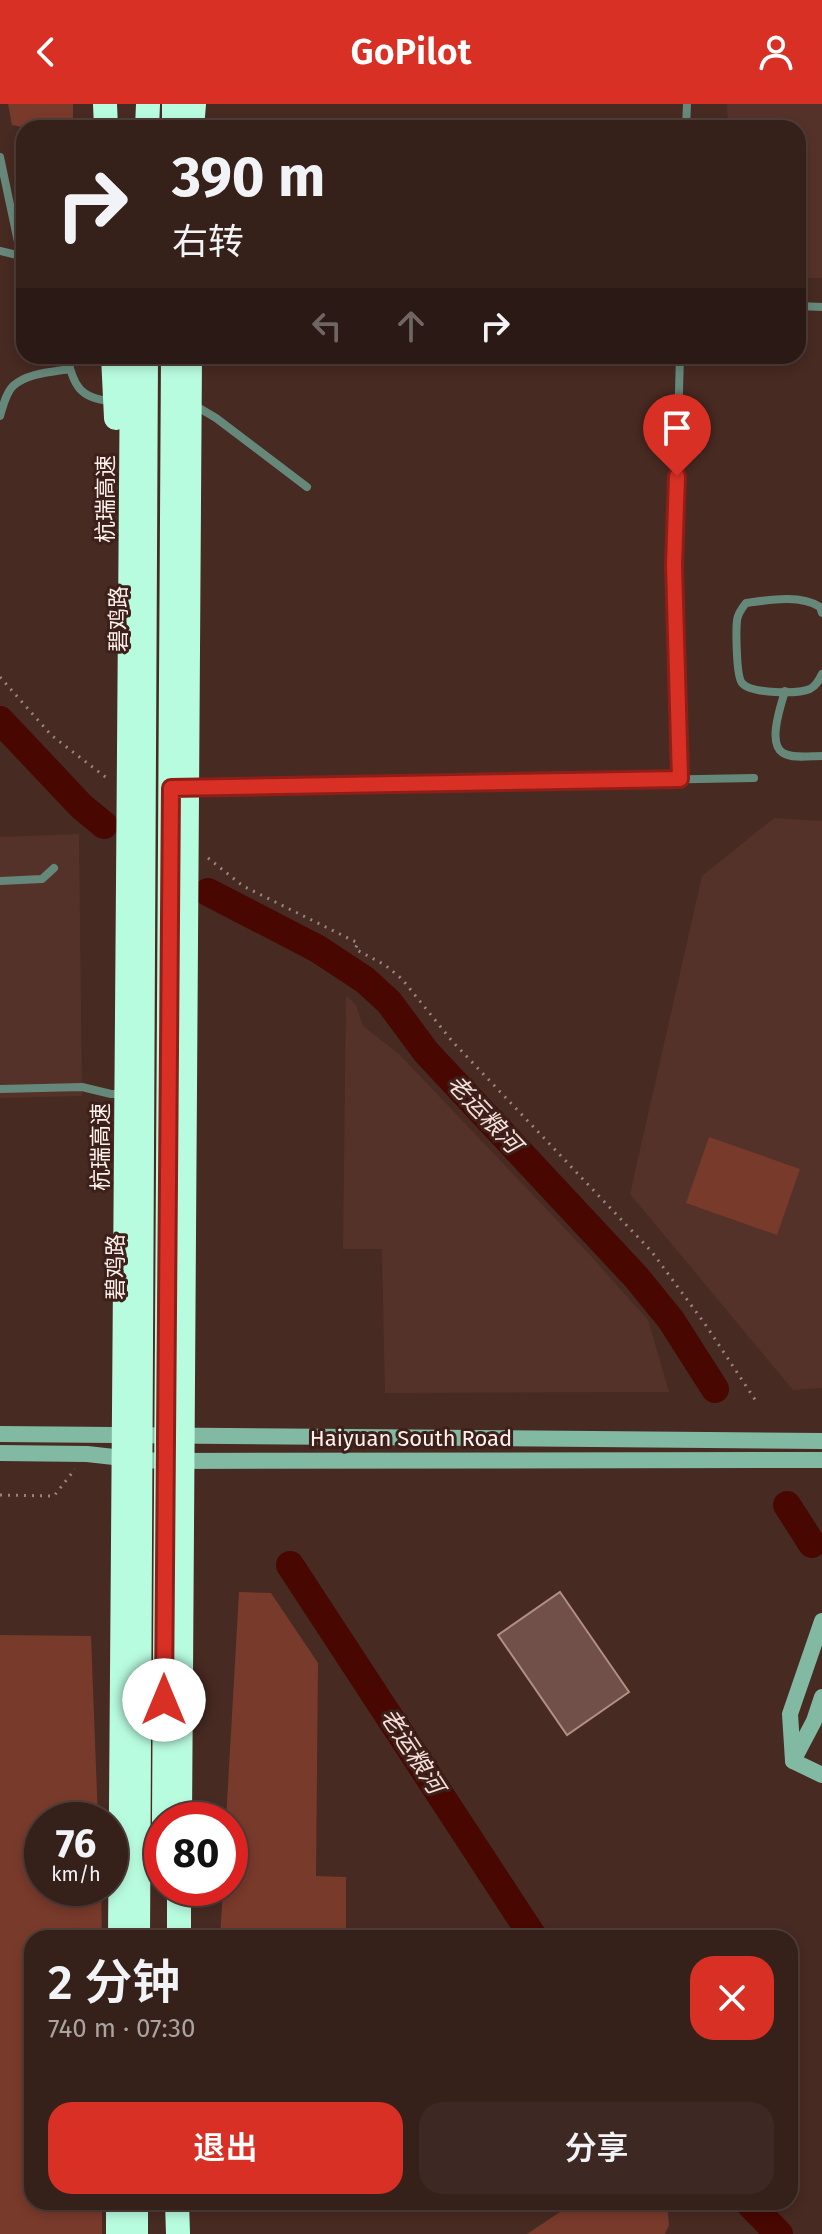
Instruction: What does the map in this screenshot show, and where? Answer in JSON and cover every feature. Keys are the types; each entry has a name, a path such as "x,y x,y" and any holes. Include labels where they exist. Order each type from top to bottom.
{"highway":[{"path":"113,364 129,804"},
{"name":"杭瑞高速","path":"120,1930 132,364"},
{"name":"碧鸡路","path":"146,364 142,1094 153,1435"},
{"name":"碧鸡路","path":"163,1802 153,1435 171,788 173,364"},
{"path":"180,1802 190,364"},
{"name":"碧鸡路","path":"138,1930 153,1461"},
{"path":"163,1906 163,1930"},
{"path":"179,1906 179,1930"},
{"path":"118,2210 118,2234"},
{"path":"136,2210 136,2234"},
{"path":"162,2210 162,2234"},
{"path":"177,2210 177,2234"}],"main road":[{"name":"Haiyuan South Road","path":"0,1434 822,1441"},
{"name":"Haiyuan South Road","path":"0,1453 87,1454 153,1461 822,1460"},
{"path":"793,1761 790,1714 822,1621"},
{"path":"793,1761 814,1721 822,1697"},
{"path":"793,1761 822,1775"}],"lane":[{"path":"0,157 16,230"},
{"path":"69,364 82,393 96,400 146,405"},
{"path":"680,364 674,565 680,779"},
{"path":"0,416 13,386 43,373 70,369"},
{"path":"173,393 216,418 307,487"},
{"path":"822,613 817,601 746,603 737,619 742,683 759,692 811,688 822,692"},
{"path":"811,688 819,682 822,674"},
{"path":"785,691 775,740 778,749 785,755 822,756"},
{"path":"171,788 754,778"},
{"path":"0,881 42,879 54,868"},
{"path":"0,1089 82,1087 111,1094 142,1094"}],"path":[{"path":"0,677 51,735 110,781"},
{"path":"207,857 243,886 358,943 355,949 385,965 402,979 452,1041 652,1252 756,1401"},
{"path":"0,1495 54,1496 87,1454"}],"shaded area":[{"path":"8,104 73,104 73,120 16,120 16,126 12,125"},
{"path":"727,104 822,104 822,278 806,278 806,120 728,120"},
{"path":"774,818 822,821 822,1388 793,1390 630,1194 702,876"},
{"path":"79,834 82,1096 0,1098 0,837"},
{"path":"346,995 356,1005 363,1026 399,1054 648,1320 669,1392 385,1393 382,1249 343,1249"},
{"path":"709,1137 800,1169 777,1235 686,1203"},
{"path":"239,1592 271,1593 318,1663 316,1876 346,1877 346,1930 220,1930 222,1906 248,1906 248,1802 227,1802"},
{"path":"0,1635 91,1636 97,1802 24,1802 24,1906 101,1906 102,1930 24,1930 24,2210 102,2210 102,2234 0,2234"},
{"path":"563,2210 668,2210 669,2225 665,2234 527,2234"}],"building":[{"path":"560,1592 629,1692 567,1735 498,1635"}],"waterway":[{"name":"老运粮河","path":"0,720 81,806 104,825"},
{"name":"老运粮河","path":"208,892 318,949 365,980 389,1002 426,1052 636,1277 671,1320 715,1389"},
{"name":"老运粮河","path":"787,1505 812,1544"},
{"name":"老运粮河","path":"290,1565 529,1930"},
{"name":"老运粮河","path":"756,2210 779,2234"}],"route":[{"path":"164,1700 171,788 680,779 674,565 677,476"}]}
